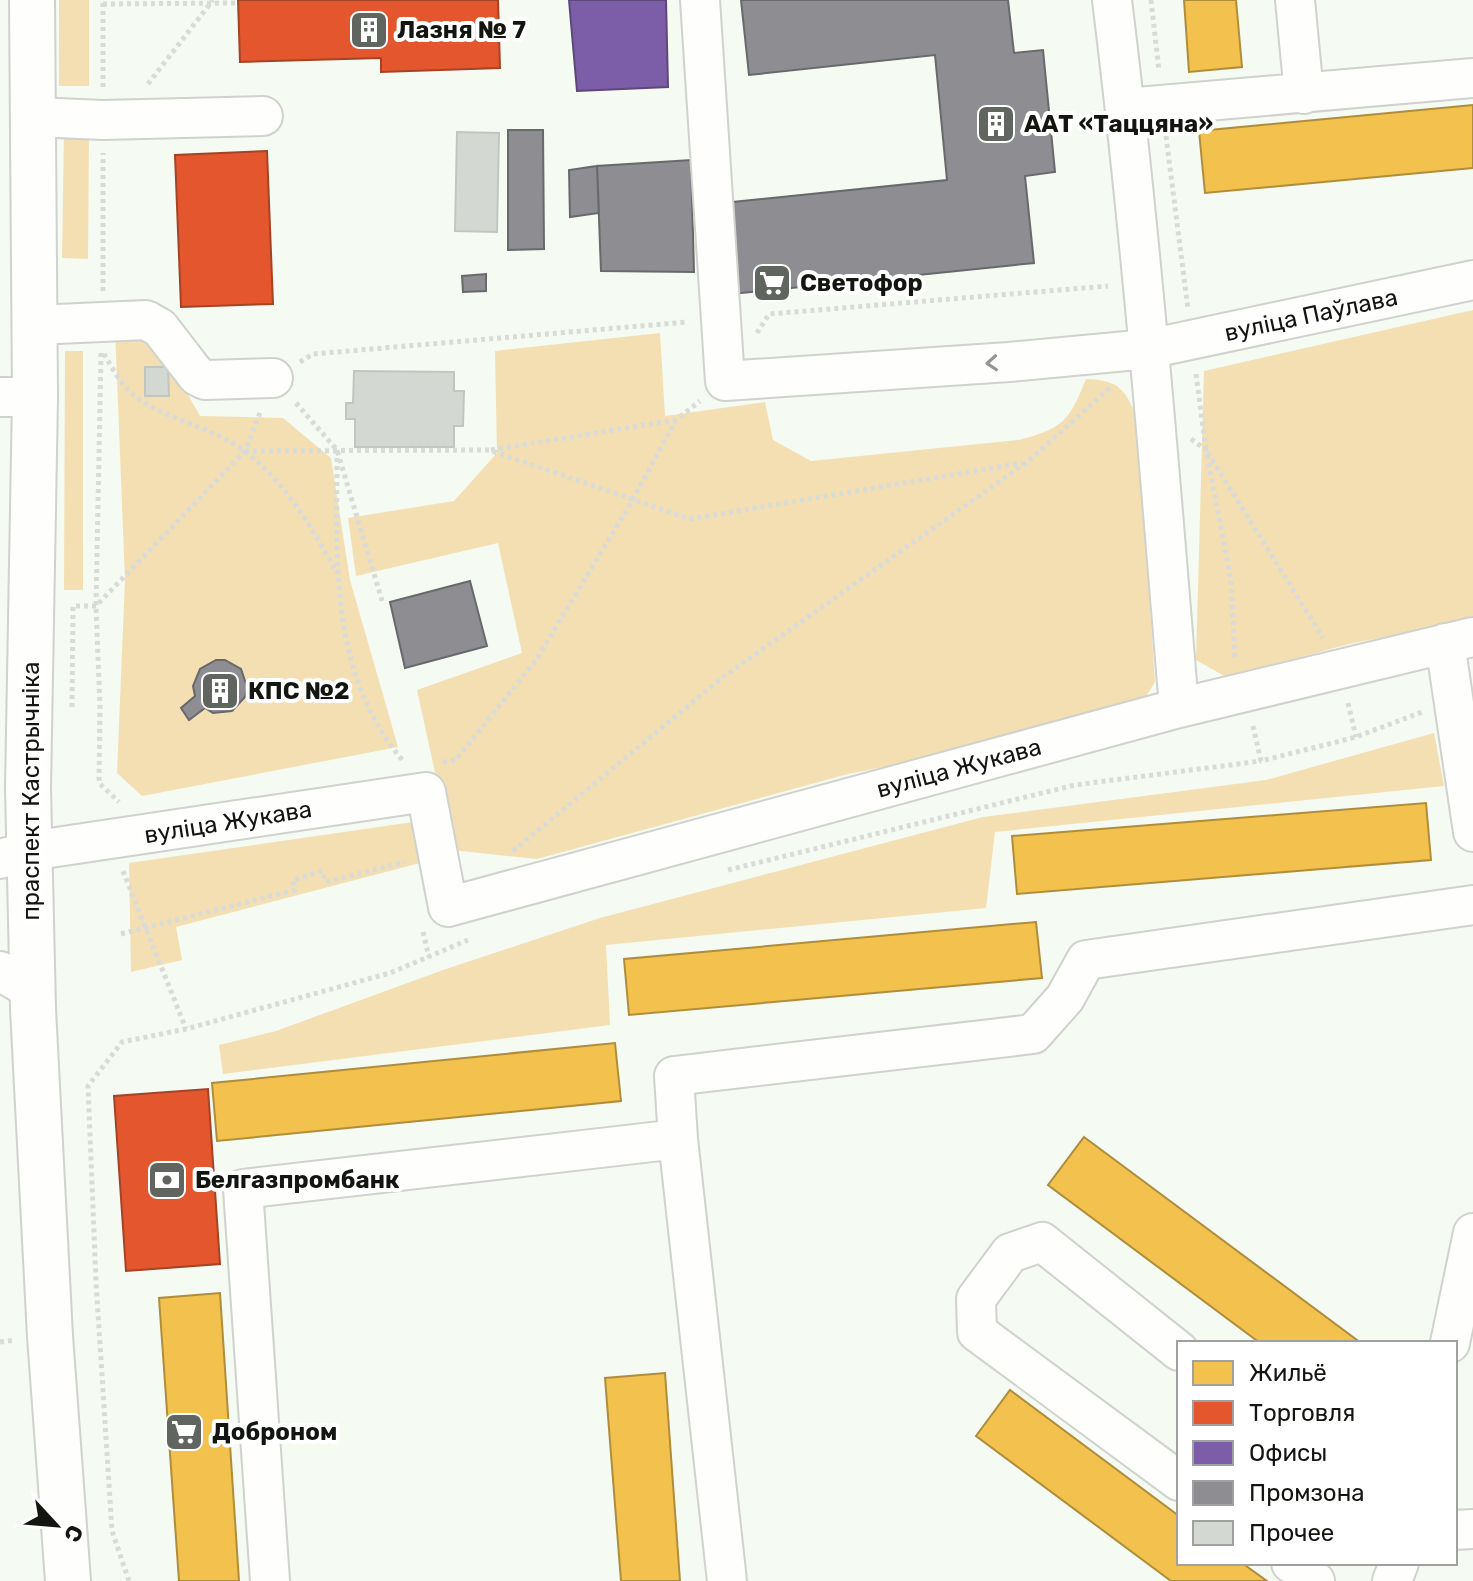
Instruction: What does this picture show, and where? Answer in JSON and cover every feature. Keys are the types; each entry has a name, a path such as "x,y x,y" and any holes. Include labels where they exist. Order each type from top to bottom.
{"main road":[{"name":"праспект Кастрычніка","path":"32,0 35,325 18,397 28,788 10,863 16,981 50,1336 68,1581"}],"street":[{"path":"700,0 725,381"},
{"path":"1112,0 1144,106 1142,281 1179,708"},
{"path":"1295,0 1304,94"},
{"path":"1144,106 1473,78"},
{"path":"34,117 263,116"},
{"name":"вуліца Паўлава","path":"725,381 1148,349 1473,280"},
{"path":"35,325 146,320 154,323 197,376 205,380 273,378"},
{"path":"1459,640 1453,701 1466,745 1473,832"},
{"name":"вуліца Жукава","path":"435,918 1179,708 1459,640"},
{"path":"430,778 435,918"},
{"name":"вуліца Жукава","path":"10,863 430,778"},
{"path":"727,1581 678,1139 674,1076 1033,1034 1065,998 1086,960 1473,905"},
{"path":"270,1581 243,1189 678,1139"},
{"path":"1450,1341 1473,1233"},
{"path":"1177,1349 1042,1242 1010,1253 976,1299 977,1332 1177,1480"},
{"path":"1294,1565 1315,1581"}],"path":[{"path":"1151,0 1144,106 1192,340 1206,450 1231,580 1235,662"},
{"path":"102,322 111,119 103,2 238,3"},
{"path":"111,119 213,2"},
{"path":"72,707 73,606 96,606 245,451 273,378 313,354 1142,281"},
{"path":"430,778 456,760 536,660 632,501 676,420 725,381 769,314"},
{"path":"120,812 120,803 99,783 96,606 101,350 127,389 157,411 198,425 245,451 310,523 337,573"},
{"path":"273,378 337,450 383,604"},
{"path":"512,852 723,677 1027,462 1117,381 1206,450 1321,634 1340,670 1356,737"},
{"path":"245,451 489,450 676,420"},
{"path":"337,450 337,573 345,635 354,676 383,737 407,767 392,768"},
{"path":"489,450 690,519 1027,462"},
{"path":"722,871 1075,785 1261,761 1356,737 1453,701"},
{"path":"1253,724 1261,761"},
{"path":"121,934 295,890 293,880 322,871 326,882 407,862 410,875"},
{"path":"120,864 186,1029"},
{"path":"429,957 435,918"},
{"path":"129,1581 112,1531 96,1282 88,1086 122,1042 186,1029 390,973 471,939"}],"shaded area":[{"path":"59,0 89,0 89,86 59,86"},
{"path":"64,133 89,133 88,259 62,258"},
{"path":"1473,310 1473,619 1349,644 1226,677 1196,660 1204,371"},
{"path":"115,328 164,352 200,416 283,418 331,458 350,580 398,747 142,796 117,773 125,580"},
{"path":"660,333 665,416 765,402 773,440 811,461 1019,440 1046,431 1063,421 1075,405 1086,379 1107,382 1121,389 1138,421 1155,682 1133,717 848,774 537,859 452,850 417,690 522,653 498,543 356,576 348,518 454,501 497,453 495,351"},
{"path":"65,351 83,351 83,590 64,590"},
{"path":"1434,733 1444,786 995,832 986,908 606,945 610,1025 223,1074 219,1045 276,1031 443,970 600,918 983,817 1266,780"},
{"path":"413,822 420,863 176,927 182,960 131,972 129,863"}],"building: Жильё":[{"path":"1184,0 1236,0 1242,67 1189,72"},
{"path":"1473,105 1473,168 1205,193 1199,131"},
{"path":"1426,803 1431,860 1017,894 1012,836"},
{"path":"1036,922 1042,978 629,1015 624,959"},
{"path":"615,1043 621,1101 217,1141 212,1083"},
{"path":"1084,1137 1358,1341 1257,1341 1048,1185"},
{"path":"220,1293 239,1581 179,1581 159,1298"},
{"path":"665,1373 680,1581 621,1581 605,1378"},
{"path":"1010,1390 1177,1515 1177,1565 1245,1565 1267,1581 1171,1581 976,1436"}],"building: Торговля":[{"name":"Лазня № 7","path":"238,0 498,0 500,68 381,72 381,58 240,62"},
{"path":"267,151 273,304 181,307 175,155"},
{"name":"Белгазпромбанк","path":"208,1089 220,1264 126,1271 114,1096"}],"building: Офисы":[{"path":"569,0 666,0 668,87 577,91"}],"building: Промзона":[{"name":"ААТ «Таццяна»","path":"741,0 1008,0 1014,53 1043,50 1055,172 1025,176 1034,263 732,294 723,203 947,180 935,55 749,75"},
{"path":"508,130 543,130 544,249 508,250"},
{"path":"691,160 694,272 601,271 597,166"},
{"path":"597,166 599,213 570,217 569,170"},
{"path":"486,274 486,291 463,292 462,276"},
{"path":"470,581 487,646 405,668 390,602"},
{"name":"КПС №2","path":"216,660 225,660 241,669 247,687 245,697 232,711 213,713 205,708 189,720 181,708 195,696 193,686 200,669"}],"building: Прочее":[{"path":"457,132 499,133 497,232 455,231"},
{"path":"145,367 168,367 169,396 145,396"},
{"path":"354,371 454,372 454,391 464,391 463,426 454,426 454,447 355,447 355,419 346,419 346,403 353,403"}],"place":[{"name":"Лазня № 7","path":"369,30"},
{"name":"ААТ «Таццяна»","path":"996,124"},
{"name":"Светофор","path":"772,283"},
{"name":"КПС №2","path":"220,691"},
{"name":"Белгазпромбанк","path":"167,1180"},
{"name":"Доброном","path":"184,1432"}]}
